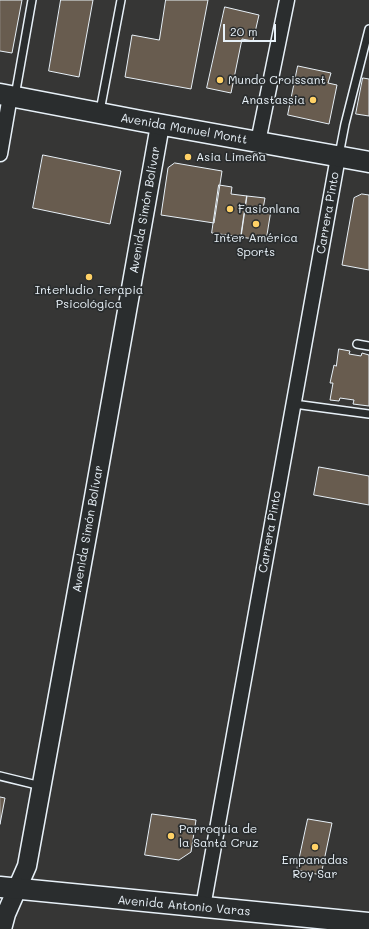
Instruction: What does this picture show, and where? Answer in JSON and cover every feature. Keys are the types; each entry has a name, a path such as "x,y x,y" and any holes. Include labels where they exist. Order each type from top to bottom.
{"main road":[{"name":"Avenida Manuel Montt","path":"8,96 369,162"},
{"name":"Avenida Antonio Varas","path":"9,888 202,908 369,923"}],"street":[{"path":"258,142 287,0"},
{"path":"0,154 8,96"},
{"name":"Avenida Simón Bolívar","path":"2,929 6,914 9,888 27,866 160,125"},
{"name":"Carrera Pinto","path":"202,908 338,157"}],"lane":[{"path":"8,96 32,0"},
{"path":"100,113 121,0"},
{"path":"338,157 369,29"},
{"path":"357,344 369,346"},
{"path":"294,404 369,414"},
{"path":"0,776 42,786"}],"building":[{"path":"0,0 22,0 12,53 0,51"},
{"path":"61,0 93,0 79,77 49,71"},
{"path":"166,0 208,0 191,89 125,77 132,35 159,40"},
{"path":"225,7 259,15 253,41 242,39 231,93 207,88"},
{"name":"Anastassia","path":"298,66 331,73 328,83 337,85 329,124 288,115"},
{"path":"363,78 369,79 369,116 356,114"},
{"path":"43,155 121,171 110,224 33,208"},
{"path":"175,163 222,171 214,223 161,215 168,168"},
{"name":"Fasionlana","path":"219,185 232,187 231,194 247,196 241,237 212,233"},
{"path":"362,194 369,195 369,270 342,265 354,198"},
{"name":"Inter América Sports","path":"247,196 265,198 263,209 271,210 266,241 241,237"},
{"path":"339,349 350,351 349,354 361,356 362,353 369,355 369,406 353,404 354,400 340,398 339,401 330,400 333,383 330,383 334,365 336,366"},
{"path":"319,467 369,476 369,505 314,495"},
{"path":"0,797 5,798 0,824"},
{"name":"Parroquia de la Santa Cruz","path":"152,814 196,820 191,852 179,860 145,855"},
{"name":"Empanadas Roy Sar","path":"308,819 332,823 321,875 297,870"}],"place":[{"name":"Mundo Croissant","path":"220,80"},
{"name":"Anastassia","path":"313,100"},
{"name":"Asia Limeña","path":"188,157"},
{"name":"Fasionlana","path":"230,209"},
{"name":"Inter América Sports","path":"256,224"},
{"name":"Interludio Terapia Psicológica","path":"89,277"},
{"name":"Parroquia de la Santa Cruz","path":"171,836"},
{"name":"Empanadas Roy Sar","path":"315,847"}]}
